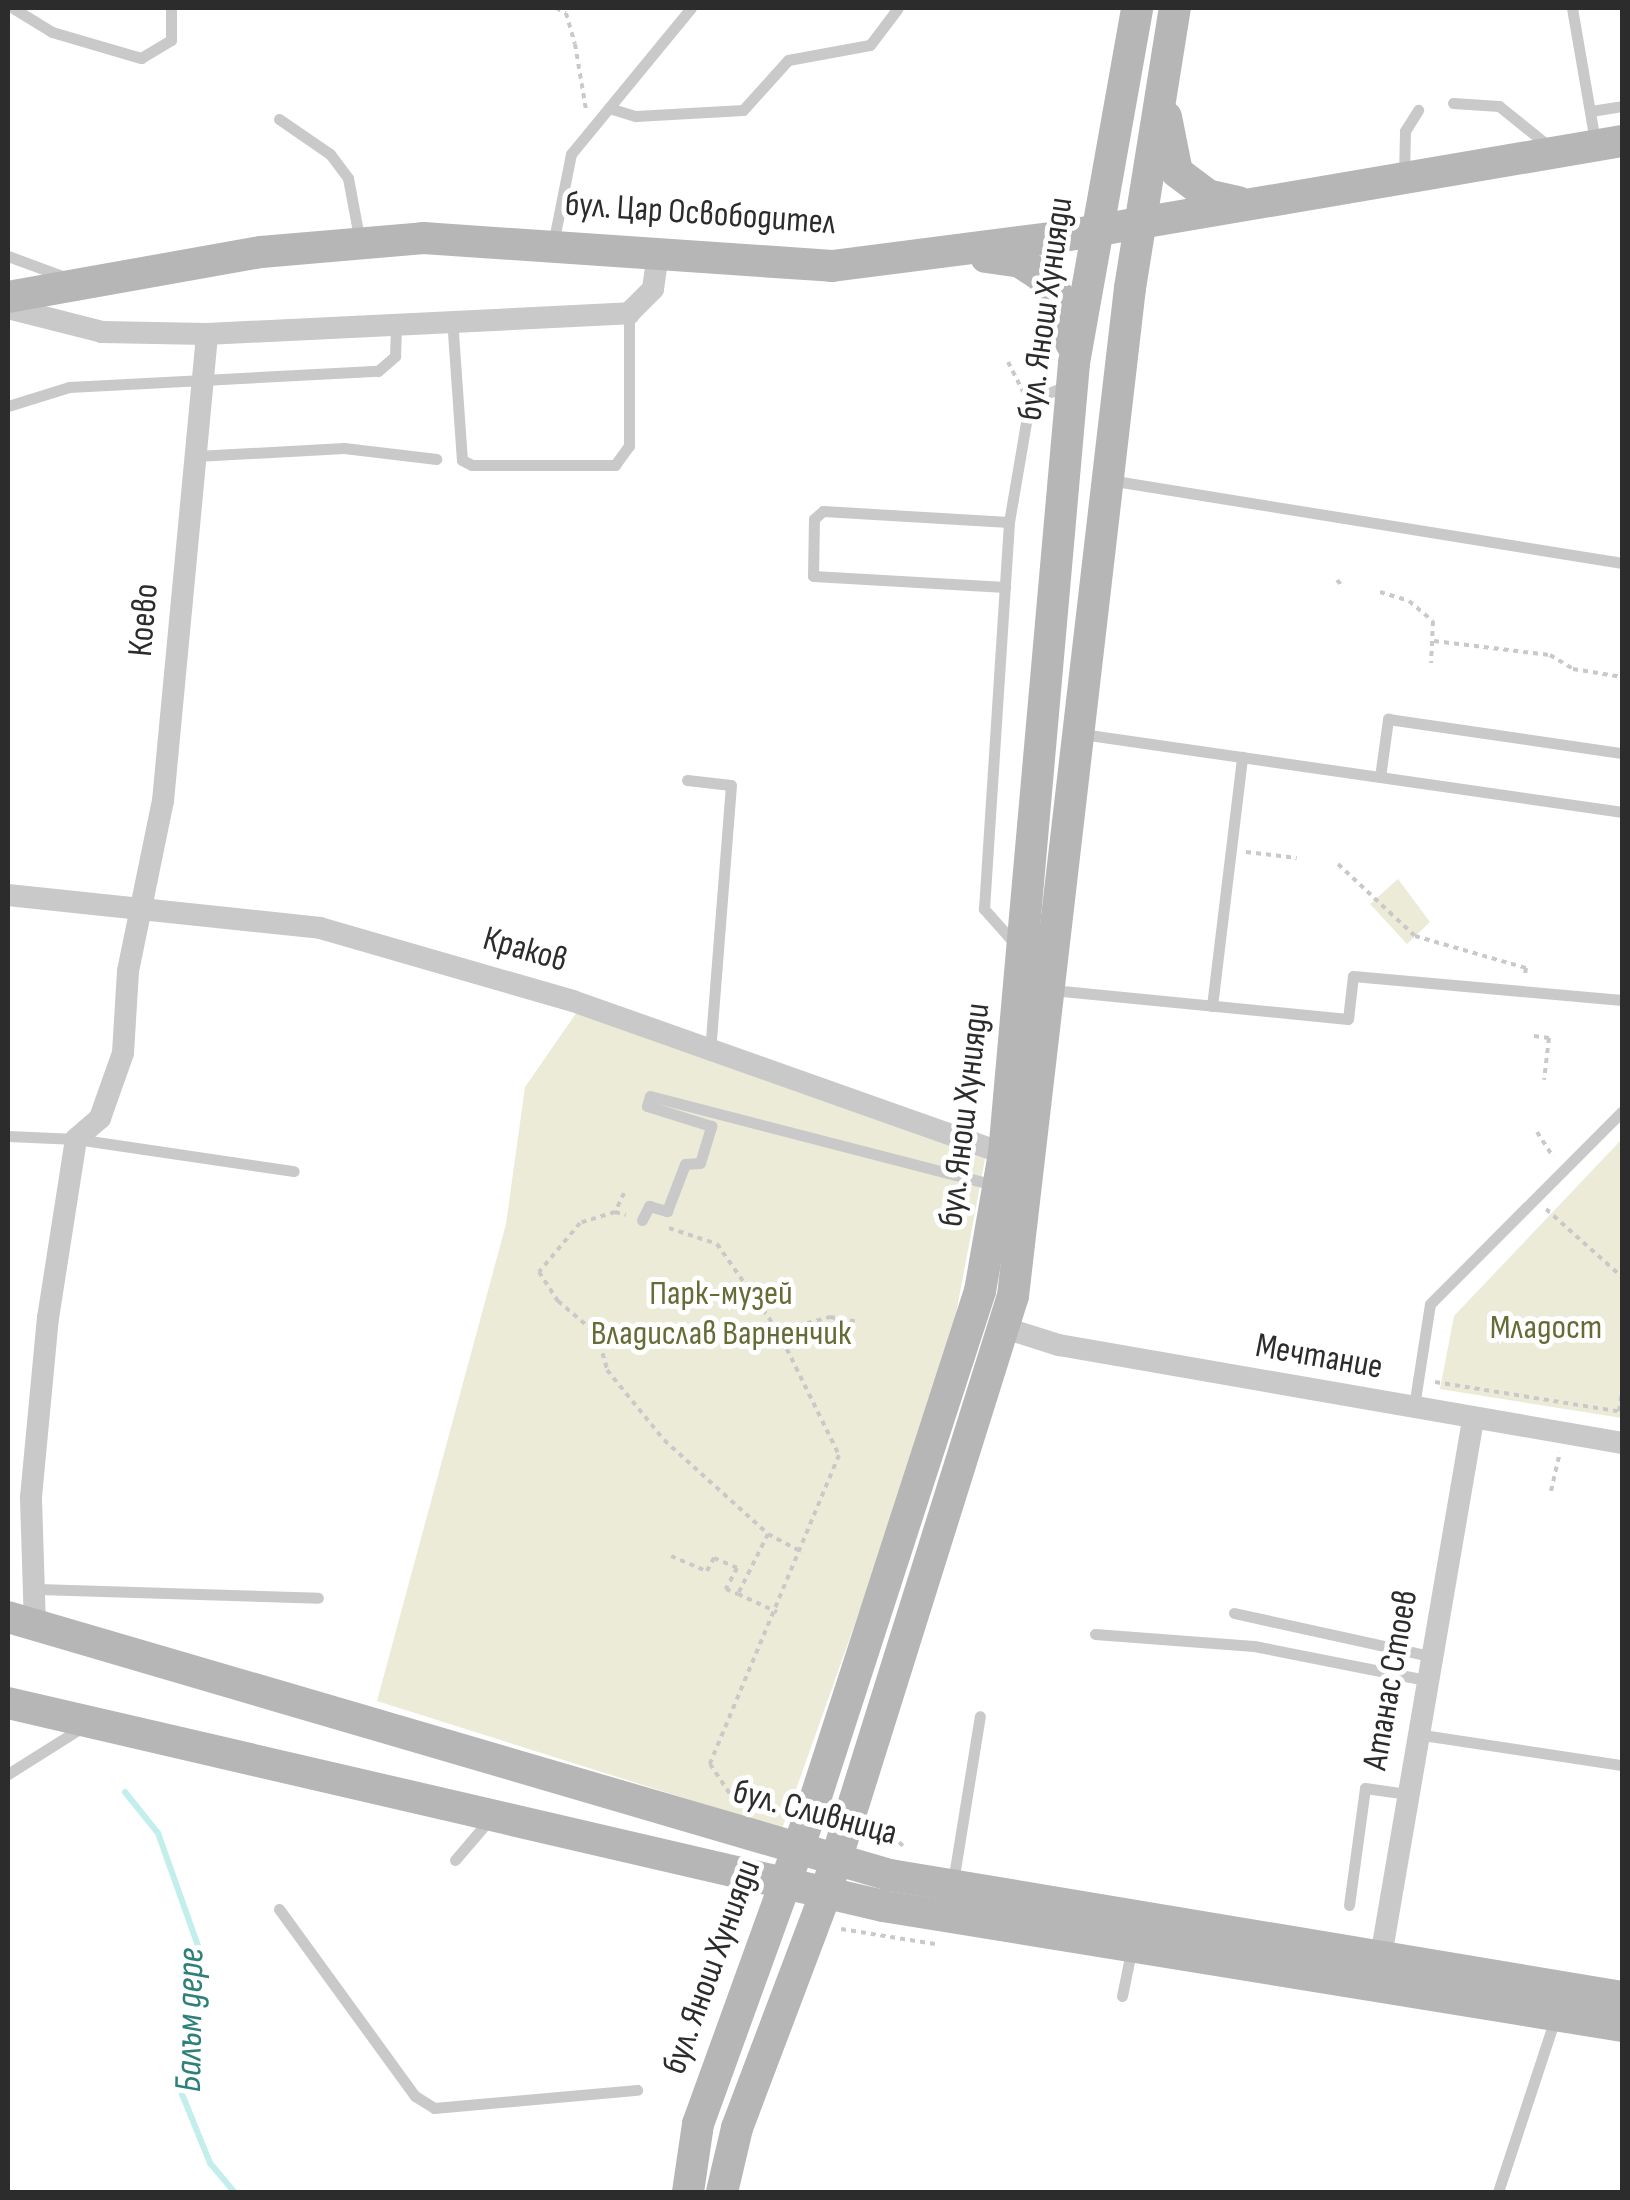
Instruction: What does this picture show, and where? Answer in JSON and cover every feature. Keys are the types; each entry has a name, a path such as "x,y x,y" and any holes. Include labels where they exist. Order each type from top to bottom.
{"main road":[{"name":"бул. Янош Хунияди","path":"688,2192 698,2124 797,1850 967,1336 1000,1187 1024,953 1073,373 1136,8"},
{"name":"бул. Янош Хунияди","path":"722,2192 737,2128 826,1895 1005,1328 1018,1266 1138,223 1176,8"},
{"path":"1164,82 1177,172 1208,195 1245,204"},
{"name":"бул. Цар Освободител","path":"8,297 360,242 554,244 832,266 954,253 1609,143"},
{"path":"954,253 1020,262 1040,275 1067,317 1073,373"},
{"name":"бул. Сливница","path":"21,1622 836,1860 952,1887 1382,1954 1622,1998"},
{"name":"бул. Сливница","path":"8,1702 784,1887 1622,2026"}],"street":[{"path":"8,308 102,332 208,334 452,318 629,313 654,288 658,254"},
{"name":"Коево","path":"76,1139 100,1118 116,1086 128,971 144,912 163,801 208,334"},
{"name":"Краков","path":"8,895 320,928 573,1001 1004,1154"},
{"path":"21,1622 38,1589 31,1497 48,1318 76,1139"},
{"name":"Мечтание","path":"1005,1328 1059,1345 1414,1410 1622,1443"},
{"name":"Атанас Стоев","path":"1376,1987 1416,1734 1473,1420"}],"lane":[{"path":"12,8 52,32 141,58 172,40 170,8"},
{"path":"554,244 571,154 691,8"},
{"path":"609,108 636,116 743,110 788,60 870,46 898,8"},
{"path":"1572,8 1591,111 1609,143"},
{"path":"1454,104 1500,106 1554,151"},
{"path":"1591,111 1622,106"},
{"path":"1404,178 1405,131 1418,110"},
{"path":"278,118 330,154 348,178 360,242"},
{"path":"8,256 83,284"},
{"path":"452,318 462,460 472,465 615,465 629,446 629,313"},
{"path":"8,406 53,389 378,371 396,356 396,324"},
{"path":"1024,953 984,909 1010,522 1028,418 1046,394 1073,373"},
{"path":"194,456 344,448 436,458"},
{"path":"1109,480 1622,563"},
{"path":"1005,587 813,576 814,519 823,511 1010,522"},
{"path":"1380,777 1388,719 1622,754"},
{"path":"1082,734 1622,812"},
{"path":"1212,1006 1242,758"},
{"path":"688,780 731,785 710,1050"},
{"path":"1051,989 1348,1019 1353,976 1622,1000"},
{"path":"642,1220 649,1206 667,1211 685,1164 700,1163 711,1126 647,1106 650,1096 1000,1187"},
{"path":"1414,1410 1430,1304 1622,1112"},
{"path":"8,1136 76,1139 294,1171"},
{"path":"38,1589 318,1598"},
{"path":"1234,1613 1430,1656"},
{"path":"1095,1634 1254,1646 1426,1680"},
{"path":"952,1887 980,1716"},
{"path":"8,1774 88,1723"},
{"path":"1416,1734 1622,1765"},
{"path":"1348,1905 1366,1788 1406,1794"},
{"path":"455,1860 490,1819"},
{"path":"279,1909 416,2096 434,2108 637,2090"},
{"path":"1122,1996 1133,1943"},
{"path":"1498,2192 1556,2015"}],"path":[{"path":"556,8 566,14 575,44 589,132"},
{"path":"1008,362 1025,396"},
{"path":"1337,580 1342,586"},
{"path":"1380,592 1409,601 1434,620 1431,663"},
{"path":"1434,641 1550,656 1573,669 1622,677"},
{"path":"1231,850 1297,858"},
{"path":"1338,864 1415,936 1526,968 1522,993"},
{"path":"1534,1036 1549,1038 1544,1080"},
{"path":"1538,1132 1564,1170"},
{"path":"614,1212 624,1193"},
{"path":"1535,1199 1622,1277"},
{"path":"735,1810 738,1799 710,1764 803,1553 840,1455 778,1331 717,1244 614,1212 580,1223 539,1272 558,1301 597,1334 607,1370 664,1440 768,1534 803,1553"},
{"path":"778,1331 830,1317 860,1322"},
{"path":"1419,1379 1621,1412 1622,1393"},
{"path":"1551,1491 1563,1434"},
{"path":"738,1594 768,1534"},
{"path":"671,1556 707,1571 714,1558 737,1568 726,1589 777,1612"}],"green space":[{"path":"1398,879 1430,922 1407,944 1370,904"},
{"name":"Парк-музей Владислав Варненчик","path":"577,1012 985,1159 946,1367 782,1829 377,1701 506,1224 525,1087"},
{"name":"Младост","path":"1622,1139 1622,1418 1440,1389 1454,1316"}],"waterway":[{"name":"Балъм дере","path":"125,1792 158,1833 198,1946 182,2094 210,2163 234,2192"}]}
